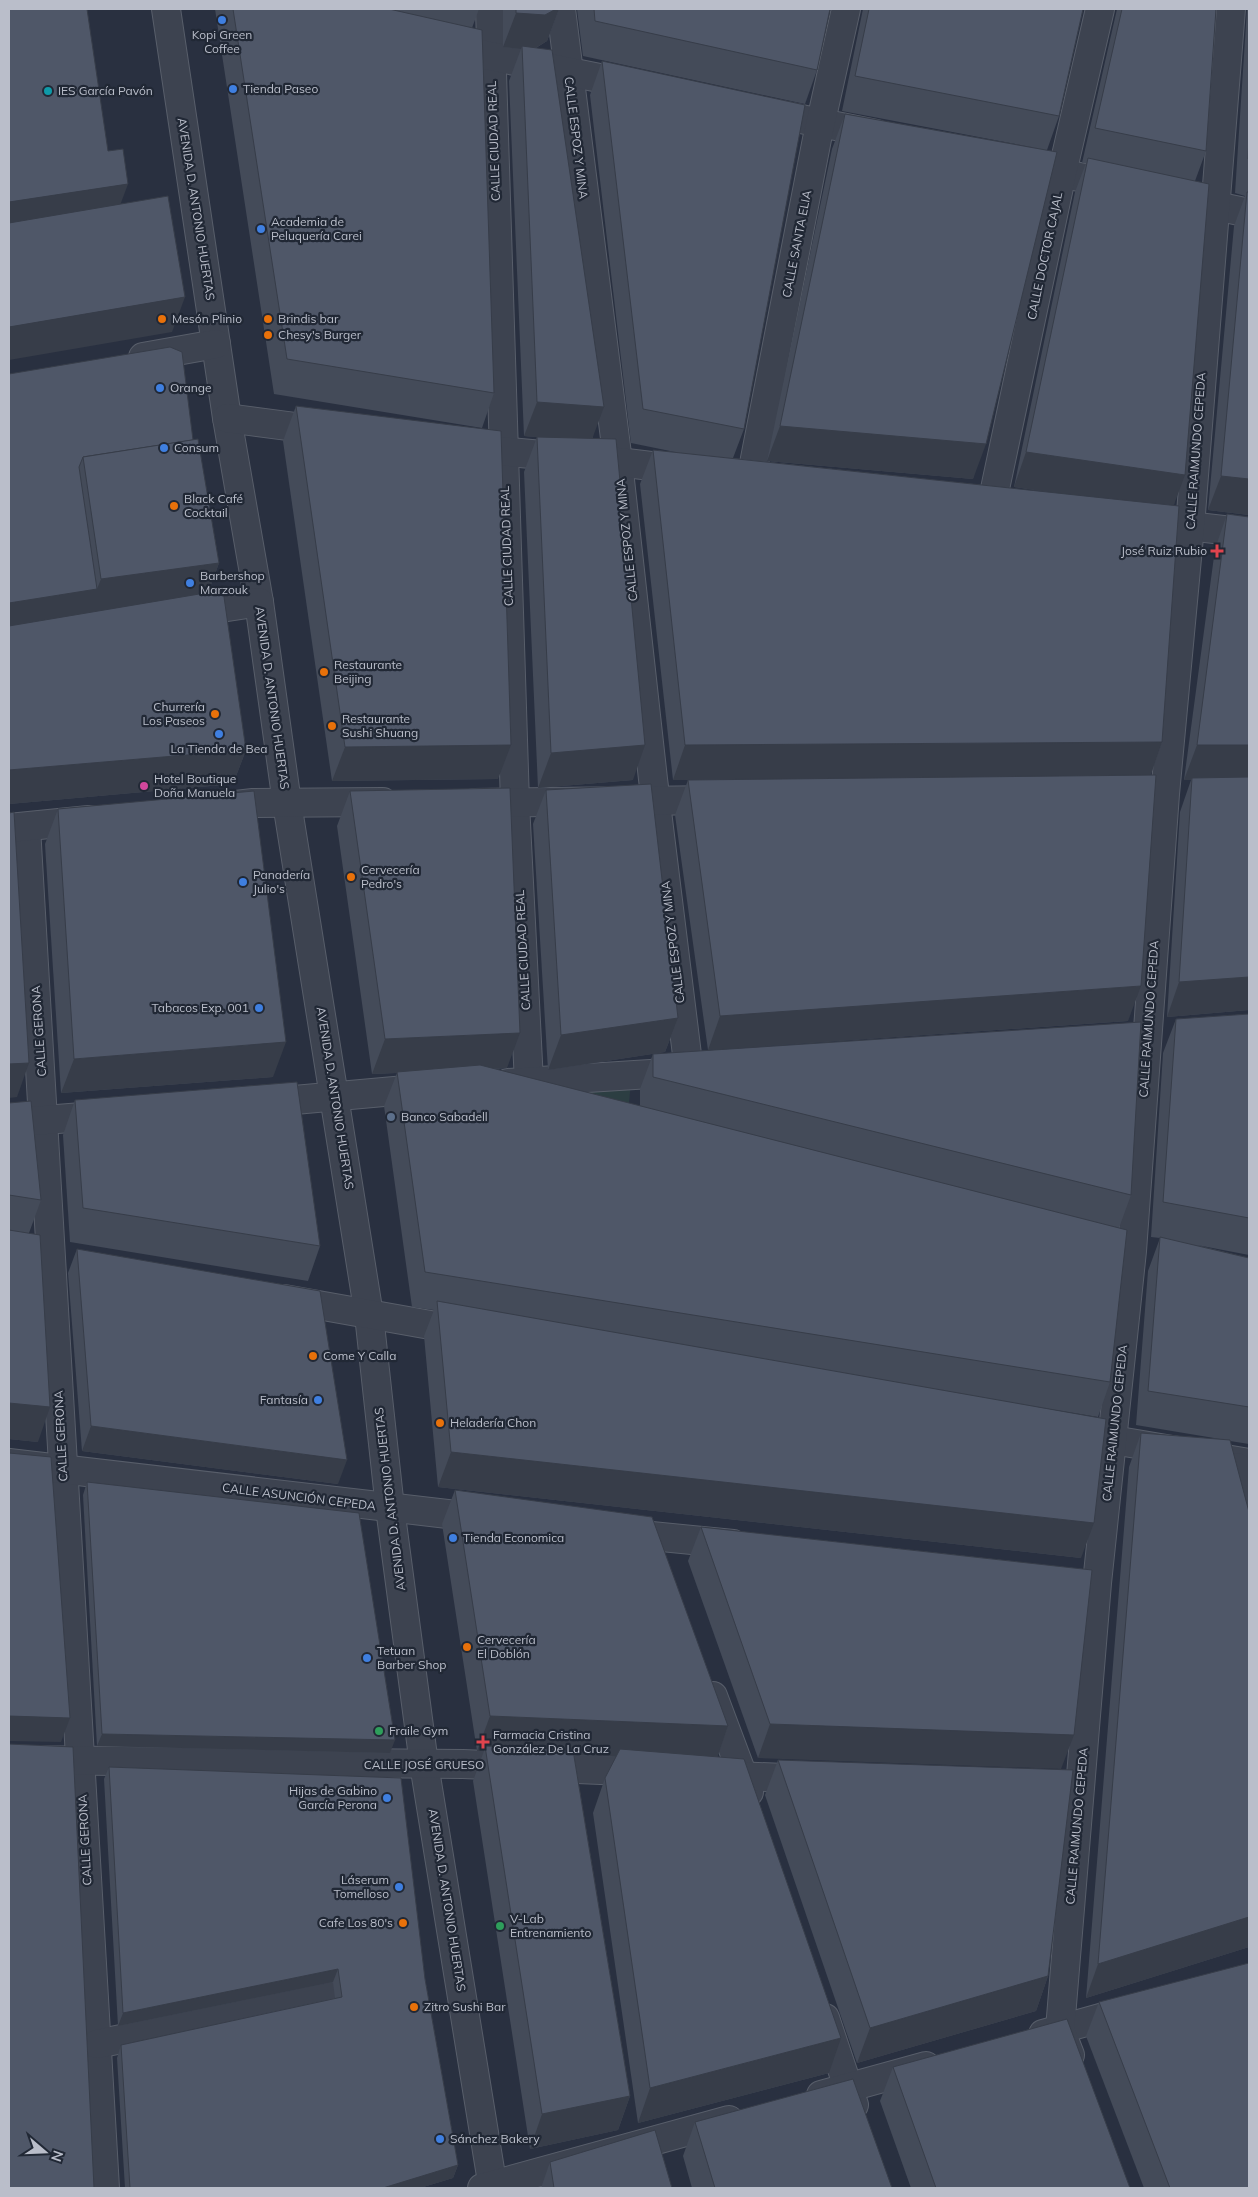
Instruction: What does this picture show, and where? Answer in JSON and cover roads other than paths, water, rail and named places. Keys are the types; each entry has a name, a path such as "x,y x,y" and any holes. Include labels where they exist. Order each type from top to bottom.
{"street":[{"name":"AVENIDA D. ANTONIO HUERTAS","path":"166,9 227,418 259,602 287,803 369,1315 390,1508 424,1764 489,2187"},
{"name":"CALLE CIUDAD REAL","path":"490,9 515,803 529,1082"},
{"name":"CALLE ESPOZ Y MINA","path":"561,9 618,462 656,801 689,1071"},
{"name":"CALLE SANTA ELIA","path":"751,479 821,123 846,9"},
{"name":"CALLE DOCTOR CAJAL","path":"963,500 1002,504 1062,173 1100,9"},
{"name":"CALLE RAIMUNDO CEPEDA","path":"1060,2029 1068,1789 1097,1583 1114,1440 1142,1253 1160,1032 1155,794 1190,526 1231,9"},
{"path":"454,48 655,89"},
{"path":"743,107 897,139"},
{"path":"993,159 1138,190"},
{"path":"1176,198 1249,213"},
{"path":"116,362 216,344"},
{"path":"227,418 347,433"},
{"path":"465,447 618,462 780,482"},
{"path":"1151,522 1249,533"},
{"path":"165,616 259,602"},
{"path":"1155,794 1193,793"},
{"path":"447,802 746,800"},
{"path":"194,809 252,803 408,802"},
{"path":"17,828 115,818"},
{"name":"CALLE GERONA","path":"17,828 44,1121 38,1254 63,1470 104,2188"},
{"path":"1119,1036 1160,1032"},
{"path":"554,1106 485,1087 529,1082 718,1069"},
{"path":"237,1105 448,1086"},
{"path":"9,1123 132,1113"},
{"path":"1103,1244 1142,1253"},
{"path":"38,1254 79,1261"},
{"path":"261,1295 489,1335"},
{"path":"1067,1432 1242,1462 1249,1512"},
{"name":"CALLE ASUNCIÓN CEPEDA","path":"9,1463 505,1520"},
{"path":"594,1530 762,1548"},
{"path":"653,1536 662,1562"},
{"path":"1069,1580 1097,1583"},
{"path":"704,1673 757,1815"},
{"name":"CALLE JOSÉ GRUESO","path":"9,1760 424,1764 832,1780"},
{"path":"816,1992 863,2129"},
{"path":"97,2044 331,1996"},
{"path":"1024,2039 1149,2004"},
{"path":"1060,2029 1080,2082"},
{"path":"802,2100 950,2059"},
{"path":"489,2187 656,2152 755,2113"}],"place":[{"name":"Kopi Green Coffee","path":"222,20"},
{"name":"Tienda Paseo","path":"233,89"},
{"name":"IES García Pavón","path":"48,91"},
{"name":"Academia de Peluquería Carei","path":"261,229"},
{"name":"Mesón Plinio","path":"162,319"},
{"name":"Brindis bar","path":"268,319"},
{"name":"Chesy's Burger","path":"268,335"},
{"name":"Orange","path":"160,388"},
{"name":"Consum","path":"164,448"},
{"name":"Black Café Cocktail","path":"174,506"},
{"name":"José Ruiz Rubio","path":"1217,551"},
{"name":"Barbershop Marzouk","path":"190,583"},
{"name":"Restaurante Beijing","path":"324,672"},
{"name":"Churrería Los Paseos","path":"215,714"},
{"name":"Restaurante Sushi Shuang","path":"332,726"},
{"name":"La Tienda de Bea","path":"219,734"},
{"name":"Hotel Boutique Doña Manuela","path":"144,786"},
{"name":"Cervecería Pedro's","path":"351,877"},
{"name":"Panadería Julio's","path":"243,882"},
{"name":"Tabacos Exp. 001","path":"259,1008"},
{"name":"Banco Sabadell","path":"391,1117"},
{"name":"Come Y Calla","path":"313,1356"},
{"name":"Fantasía","path":"318,1400"},
{"name":"Heladería Chon","path":"440,1423"},
{"name":"Tienda Economica","path":"453,1538"},
{"name":"Cervecería El Doblón","path":"467,1647"},
{"name":"Tetuan Barber Shop","path":"367,1658"},
{"name":"Fraile Gym","path":"379,1731"},
{"name":"Farmacia Cristina González De La Cruz","path":"483,1742"},
{"name":"Hijas de Gabino García Perona","path":"387,1798"},
{"name":"Láserum Tomelloso","path":"399,1887"},
{"name":"Cafe Los 80's","path":"403,1923"},
{"name":"V-Lab Entrenamiento","path":"500,1926"},
{"name":"Zitro Sushi Bar","path":"414,2007"},
{"name":"Sánchez Bakery","path":"440,2139"}]}
